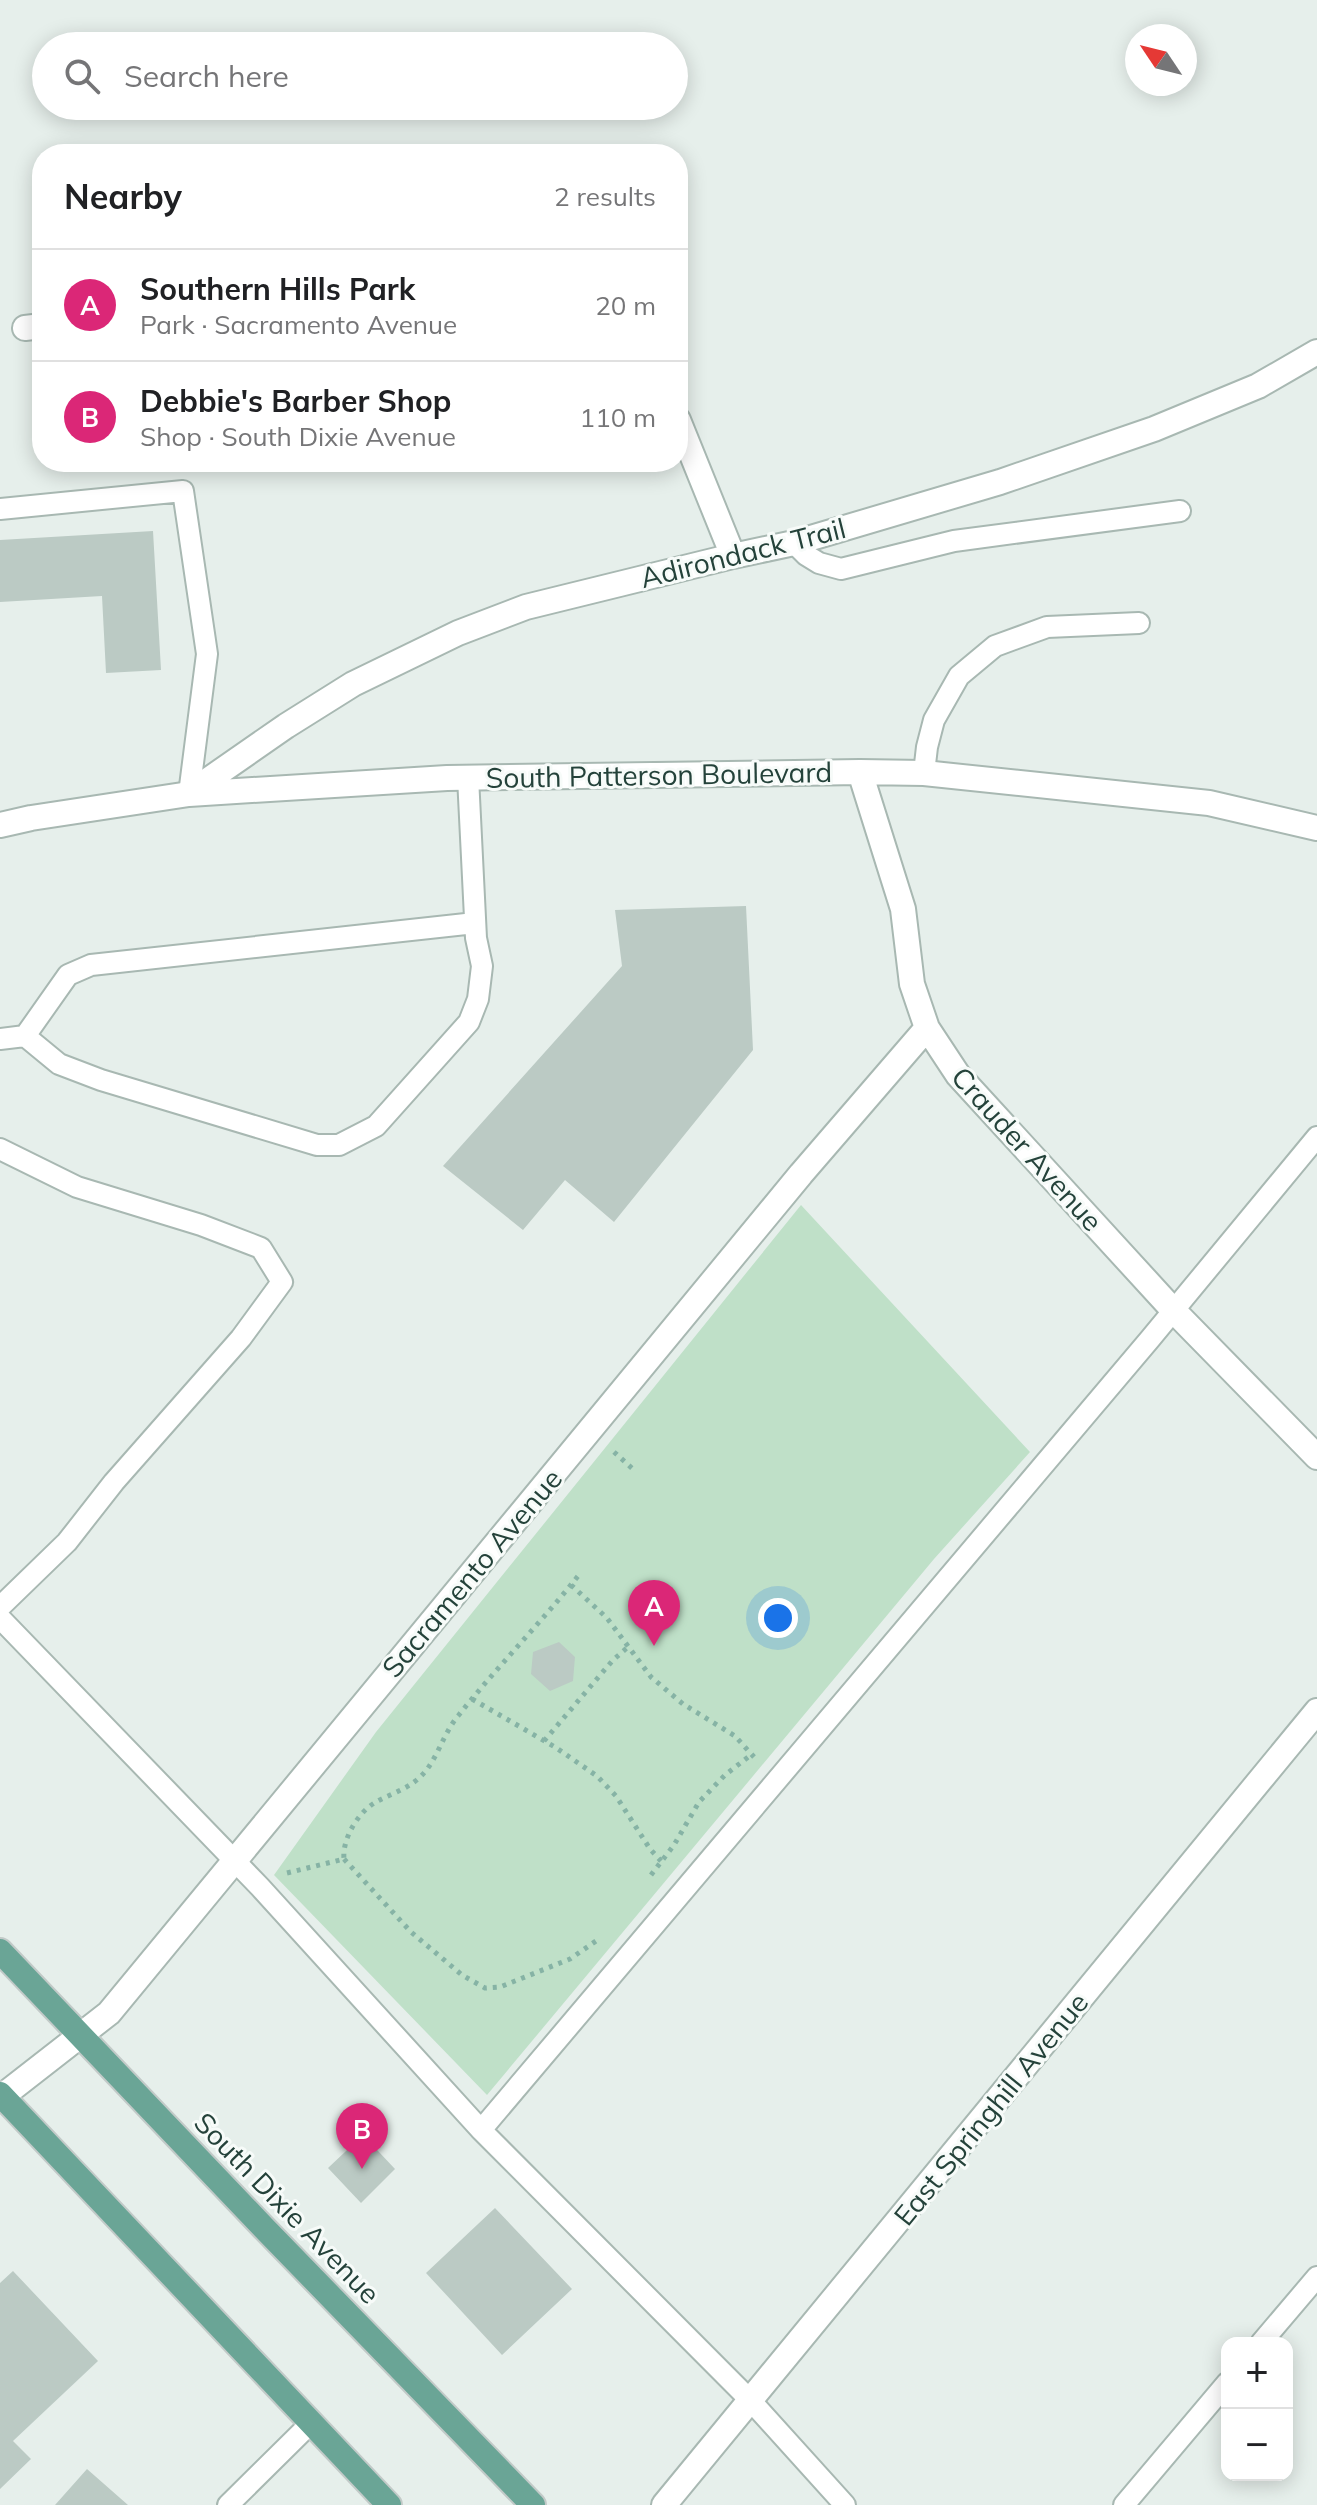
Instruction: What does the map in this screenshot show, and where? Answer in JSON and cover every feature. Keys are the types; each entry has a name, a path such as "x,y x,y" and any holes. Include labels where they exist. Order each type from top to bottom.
{"main road":[{"name":"South Dixie Avenue","path":"0,1951 533,2505"},
{"path":"1,2096 389,2505"}],"street":[{"name":"Adirondack Trail","path":"189,794 286,726 353,684 458,633 526,607 794,543 1000,482 1154,429 1258,386 1317,352"},
{"path":"688,445 733,556"},
{"name":"South Patterson Boulevard","path":"0,825 189,794 468,777 860,772 924,773 1209,803 1317,828"},
{"name":"Crauder Avenue","path":"860,772 903,909 912,984 927,1028 958,1075 1174,1311 1317,1457"},
{"name":"Sacramento Avenue","path":"1,2096 109,2013 791,1186 927,1028"},
{"name":"East Springhill Avenue","path":"664,2505 1317,1711"}],"lane":[{"path":"0,509 183,491 207,654 189,794"},
{"path":"794,543 819,563 841,569 954,541 1180,511"},
{"path":"924,773 934,720 959,676 995,646 1047,627 1139,623"},
{"path":"0,1039 25,1036 59,1064 101,1080 317,1145 339,1145 376,1126 469,1022 478,999 482,966 475,923 468,777"},
{"path":"25,1036 68,975 91,965 475,923"},
{"path":"481,2130 1174,1311 1317,1137"},
{"path":"0,1149 77,1187 201,1225 261,1248 282,1282 241,1338 114,1482 67,1542 0,1607"},
{"path":"0,1618 260,1887 481,2130 751,2401 845,2505"},
{"path":"1266,2337 1317,2277"},
{"path":"1124,2505 1221,2390"},
{"path":"228,2505 311,2423"}],"path":[{"path":"604,1444 635,1471"},
{"path":"578,1576 451,1724 426,1771 410,1785 376,1802 362,1815 352,1827 343,1849 344,1859 411,1932 462,1975 485,1988 500,1987 570,1959 599,1938"},
{"path":"571,1585 607,1618 651,1677 683,1704 735,1736 776,1781"},
{"path":"544,1741 613,1660 628,1647"},
{"path":"472,1699 576,1760 609,1787 661,1861"},
{"path":"646,1882 674,1845 699,1802 725,1775 752,1754"},
{"path":"260,1887 294,1871 344,1859"}],"green space":[{"path":"801,1205 1030,1452 934,1559 487,2095 274,1875 376,1732"}],"building":[{"path":"153,531 161,670 106,673 102,596 0,602 0,540"},
{"path":"746,906 753,1050 614,1222 565,1180 523,1230 443,1166 622,966 615,910"},
{"path":"559,1642 575,1657 573,1681 550,1691 531,1674 533,1652"},
{"path":"363,2135 395,2169 361,2203 328,2168"},
{"path":"495,2208 572,2289 502,2355 426,2273"},
{"path":"13,2271 98,2361 13,2441 31,2459 0,2489 0,2283"},
{"path":"87,2469 128,2505 55,2505"}],"place":[{"name":"Southern Hills Park","path":"654,1646"},
{"name":"Debbie's Barber Shop","path":"362,2169"}]}
